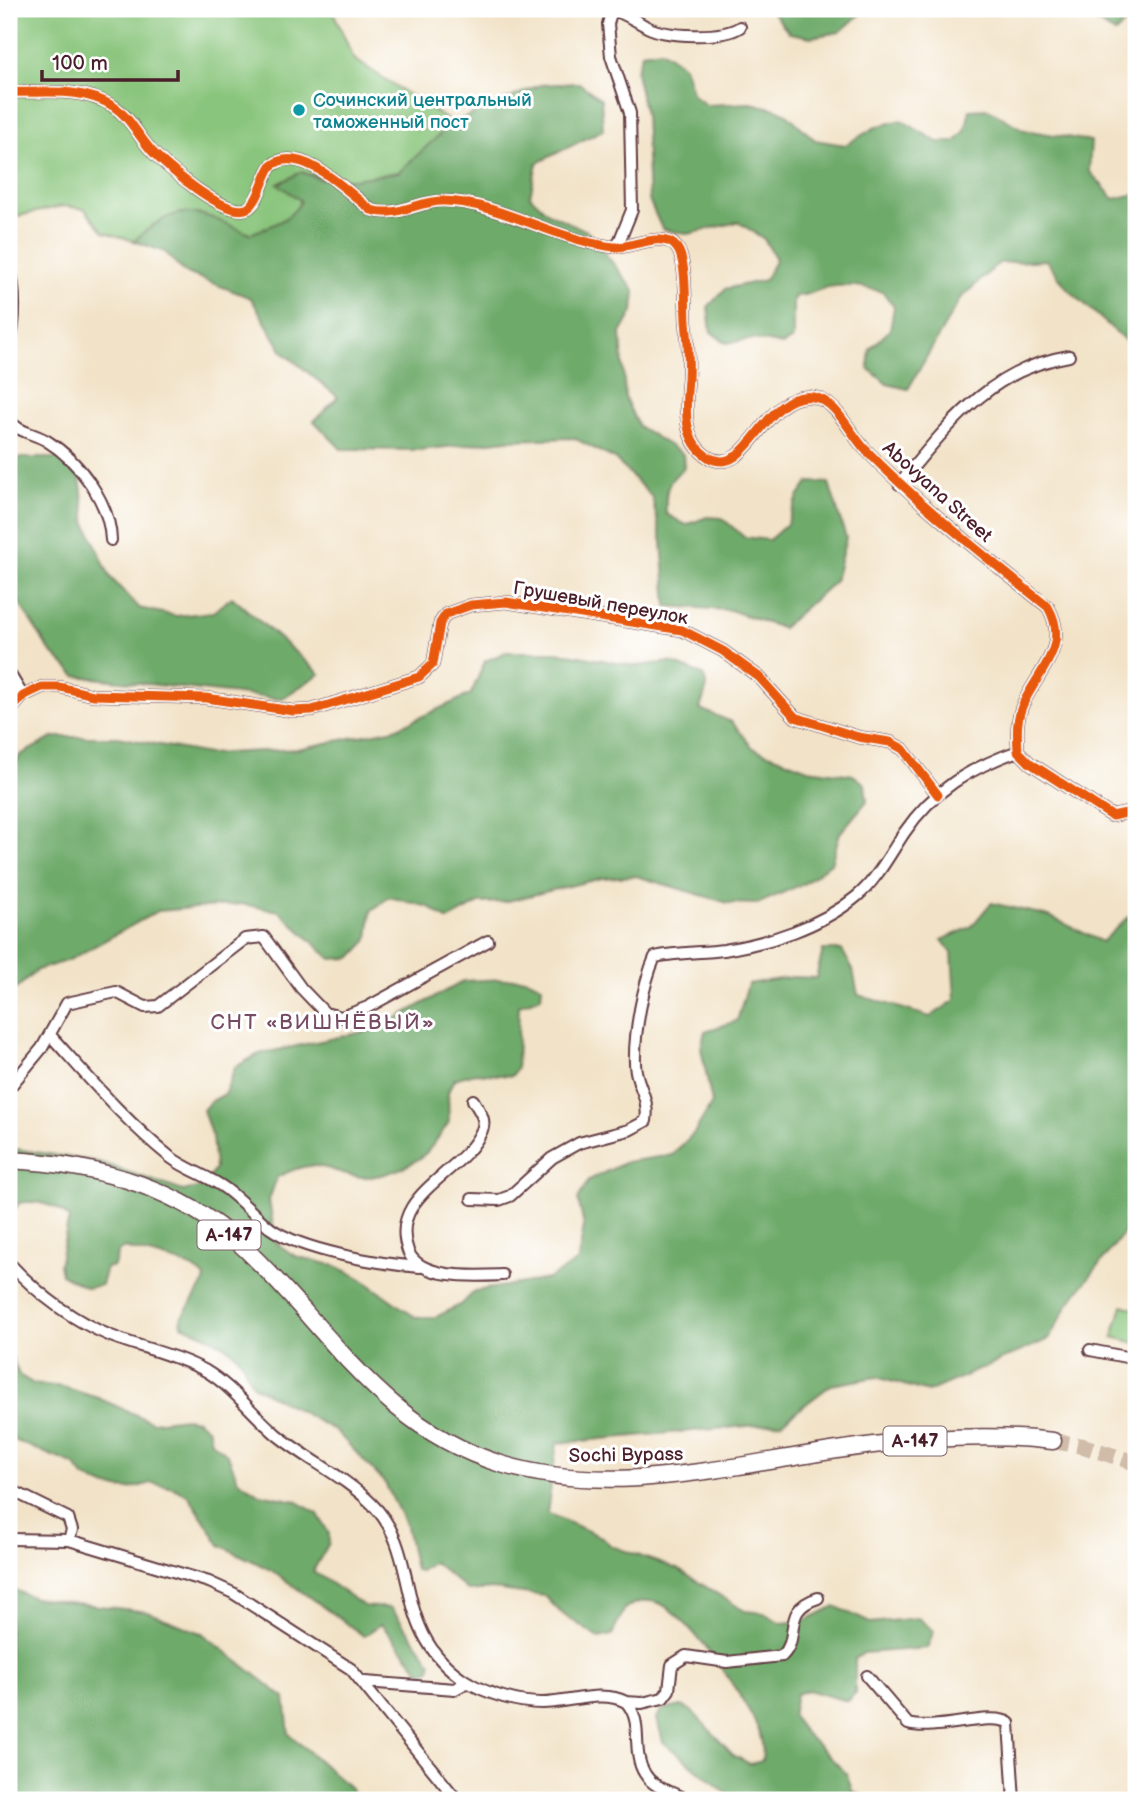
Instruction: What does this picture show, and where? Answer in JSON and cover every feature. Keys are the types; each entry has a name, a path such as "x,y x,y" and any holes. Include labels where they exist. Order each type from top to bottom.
{"highway":[{"name":"Sochi Bypass","path":"9,1160 99,1171 175,1199 238,1242 372,1386 416,1422 445,1440 524,1471 584,1479 691,1474 935,1438 998,1436 1053,1441"}],"street":[{"path":"617,247 632,210 630,113 611,56 608,24 612,9 635,17 648,27 694,35 728,35 740,27"},
{"name":"Abovyana Street","path":"9,92 64,91 91,96 113,107 127,117 152,151 167,164 216,202 239,210 253,203 271,166 283,160 299,159 378,212 400,212 443,201 498,212 593,243 617,247 663,240 677,248 683,269 688,351 685,418 702,452 716,461 737,456 779,405 791,399 813,397 823,400 899,484 1048,607 1057,622 1056,640 1044,671 1024,702 1017,727 1018,751"},
{"path":"9,262 14,284 15,323 9,349"},
{"path":"899,484 969,403 996,384 1043,360 1069,356"},
{"path":"9,419 12,425 46,440 72,462 107,512 111,540"},
{"name":"Грушевый переулок","path":"23,696 42,687 60,687 93,695 206,698 293,711 312,710 419,677 433,663 440,623 446,614 471,605 506,602 682,630 700,638 759,677 795,718 846,734 890,742 903,749 937,795"},
{"path":"9,673 23,696 9,712"},
{"path":"472,1199 499,1200 510,1196 552,1158 579,1143 629,1130 646,1121 646,1095 635,1065 644,991 655,957 724,950 765,941 838,909 858,895 906,829 937,795 973,768 1018,751 1030,763 1112,816 1136,811"},
{"path":"9,1088 50,1035 67,1003 116,992 145,1007 158,1006 244,939 264,937 302,988 325,1013 342,1017 368,1007 488,941"},
{"path":"50,1035 113,1107 139,1131 172,1159 224,1187 270,1228 288,1238 344,1255 420,1266 457,1276 502,1275"},
{"path":"420,1266 410,1256 403,1237 406,1218 414,1203 451,1168 482,1129 484,1119 473,1100"},
{"path":"9,1263 44,1297 69,1314 109,1335 208,1373 276,1434 327,1472 355,1488 386,1520 396,1539 418,1626 438,1658 468,1682 522,1701 542,1703 606,1697 642,1703 663,1698 669,1690 672,1665 687,1656 715,1658 727,1662 782,1656 789,1647 791,1626 799,1608 818,1598"},
{"path":"1090,1350 1136,1359"},
{"path":"9,1489 68,1518 72,1531 69,1540"},
{"path":"9,1539 69,1540 209,1582 233,1592 315,1644 365,1682 457,1800"},
{"path":"867,1676 908,1724 943,1727 1006,1720 1011,1730 1014,1800"},
{"path":"365,1682 455,1689 468,1682"},
{"path":"626,1702 638,1724 639,1755 645,1775 656,1786 686,1800"}],"green space":[{"path":"9,9 332,9 354,59 452,123 411,163 390,175 351,179 302,172 300,200 292,215 250,234 216,219 190,213 165,219 134,241 104,232 85,209 63,206 9,218"},
{"path":"774,9 866,9 840,32 811,37 790,33 773,13"},
{"path":"1082,9 1125,9 1127,22 1115,33 1093,20"},
{"path":"661,50 684,66 693,95 706,105 751,103 776,109 787,114 815,140 845,145 876,127 901,120 938,142 955,142 965,131 970,110 988,109 1024,130 1091,141 1089,171 1114,199 1136,194 1136,350 1067,288 1046,260 999,263 960,299 908,389 887,384 868,368 870,349 890,330 894,307 883,292 876,290 842,285 796,296 793,299 793,339 782,345 753,339 726,343 711,332 708,307 725,289 765,280 776,259 764,239 738,222 688,234 662,229 649,200 645,115 636,72 642,53"},
{"path":"579,83 601,99 603,130 537,163 530,196 548,213 587,231 635,291 633,312 621,333 625,398 638,426 683,454 684,468 673,478 668,488 666,514 686,525 707,517 722,518 744,537 769,540 787,524 798,497 809,482 829,483 846,538 835,581 782,628 730,610 667,606 662,542 652,497 615,459 574,438 507,440 420,450 341,449 314,421 338,397 283,352 251,298 184,272 165,252 134,241 165,219 190,213 216,219 250,234 279,222 296,208 301,201 278,184 301,172 320,179 355,179 399,172 452,123 540,85"},
{"path":"9,458 64,458 80,477 86,523 110,577 139,608 176,616 213,612 232,597 320,674 281,699 76,676 50,651 9,587"},
{"path":"506,652 557,652 635,666 670,662 703,675 707,687 700,709 732,722 753,748 808,769 853,775 865,784 867,801 840,833 831,863 805,883 757,904 728,903 636,876 602,878 504,902 479,903 448,920 429,907 389,897 371,911 368,940 351,958 331,959 279,911 242,904 158,911 69,960 37,970 16,989 9,989 9,778 20,755 54,737 118,737 208,754 297,749 395,729 471,694 485,661"},
{"path":"991,903 1049,916 1102,942 1136,909 1136,1176 1123,1234 1069,1303 1049,1339 928,1392 876,1377 831,1385 781,1423 557,1443 547,1513 602,1537 611,1546 677,1569 745,1611 764,1613 781,1623 804,1621 835,1606 870,1623 918,1618 934,1631 927,1648 864,1653 855,1659 855,1693 848,1701 807,1690 796,1694 792,1716 804,1732 847,1774 852,1791 871,1800 735,1800 663,1742 657,1719 661,1710 682,1706 692,1711 733,1755 750,1764 762,1761 759,1732 739,1694 697,1637 668,1608 656,1602 644,1601 625,1608 612,1635 599,1638 561,1613 545,1596 493,1589 468,1591 434,1562 420,1571 415,1570 406,1526 385,1483 336,1431 254,1386 241,1361 229,1349 182,1325 181,1318 203,1285 205,1278 199,1272 179,1263 124,1248 118,1252 114,1266 106,1268 101,1285 87,1288 61,1274 59,1265 69,1218 46,1204 26,1202 19,1203 9,1219 9,1148 99,1162 183,1191 202,1187 215,1169 212,1137 203,1110 210,1102 225,1094 235,1067 259,1054 377,1029 464,981 525,978 542,986 541,997 519,1005 517,1068 512,1076 475,1073 454,1079 448,1092 449,1122 426,1153 402,1168 382,1175 363,1177 324,1167 300,1168 277,1177 269,1200 276,1243 295,1256 336,1266 359,1277 415,1317 436,1317 462,1304 475,1291 548,1279 578,1261 584,1226 578,1199 589,1180 626,1162 672,1155 694,1133 712,1103 701,1048 705,1031 737,1021 748,984 793,977 816,978 823,950 842,950 853,970 858,995 930,1017 955,1000 952,953 942,940 971,927"},
{"path":"1122,1305 1136,1309 1136,1343 1113,1337"},
{"path":"9,1350 19,1375 34,1384 63,1387 98,1398 152,1422 185,1418 197,1420 208,1429 211,1441 228,1455 238,1480 260,1494 296,1501 318,1514 329,1534 329,1543 313,1571 364,1606 391,1608 431,1662 430,1670 422,1673 381,1624 364,1636 271,1570 220,1545 188,1495 174,1488 152,1483 129,1489 107,1487 84,1477 75,1465 9,1438"},
{"path":"9,1588 35,1598 148,1612 203,1634 285,1698 289,1734 351,1789 357,1800 9,1800"}],"tunnel":[{"path":"1053,1441 1083,1446 1136,1463"}],"cycle path":[{"path":"9,92 75,93 113,106 169,168 197,190 239,210 252,204 271,166 283,160 296,160 323,172 371,210 390,212 434,202 461,202 481,206 596,244 617,247 657,240 671,243 680,254 684,272 688,357 687,421 689,432 699,450 708,457 722,461 735,457 781,407 796,399 813,397 829,404 864,448 908,490 1048,607 1056,633 1054,645 1021,708 1018,751 1030,763 1112,816 1136,811"},
{"path":"9,712 23,696 42,687 60,687 93,695 206,698 293,711 312,710 419,677 433,664 440,623 446,614 471,605 506,602 682,630 723,651 759,677 795,717 858,737 890,742 903,749 938,795"}],"place":[{"name":"Сочинский центральный таможенный пост","path":"299,110"}],"district":[{"name":"СНТ «ВИШНЁВЫЙ»","path":"323,1022"}]}
